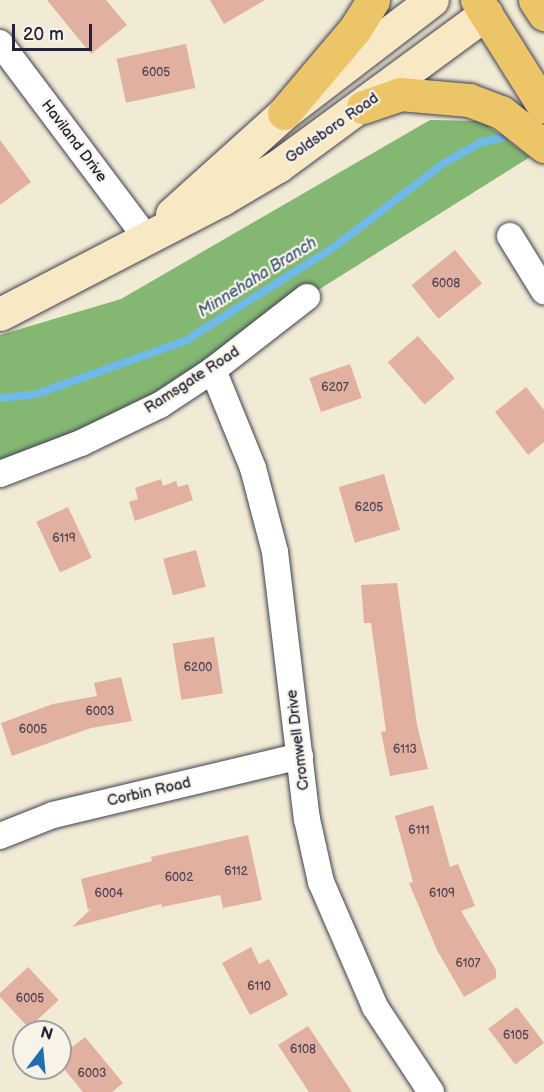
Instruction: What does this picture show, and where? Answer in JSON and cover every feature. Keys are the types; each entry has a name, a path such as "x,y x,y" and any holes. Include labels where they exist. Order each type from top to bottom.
{"main road":[{"path":"284,113 355,29 373,0"},
{"name":"Goldsboro Road","path":"147,238 284,113 432,0"},
{"path":"536,0 544,14"},
{"path":"489,4 544,107"},
{"name":"Goldsboro Road","path":"0,314 147,238 278,166 363,107 489,4"},
{"path":"363,107 400,94 470,100 501,112 544,146"}],"street":[{"name":"Haviland Drive","path":"0,43 147,238"},
{"path":"510,236 544,291"},
{"name":"Ramsgate Road","path":"0,474 81,443 160,405 213,370 307,297"},
{"name":"Cromwell Drive","path":"213,370 253,468 275,552 307,819 321,882 375,1007 431,1092"},
{"name":"Corbin Road","path":"0,836 53,815 300,756"}],"green space":[{"path":"430,120 481,121 530,157 307,297 213,370 0,474 0,335 121,299"}],"building":[{"path":"47,0 106,0 127,25 91,54"},
{"path":"210,0 265,0 224,24"},
{"path":"186,44 195,88 126,103 117,59"},
{"path":"0,140 31,182 0,205"},
{"path":"455,250 482,283 439,319 411,285"},
{"path":"418,336 455,378 425,405 388,362"},
{"path":"350,364 362,398 321,412 309,378"},
{"path":"526,387 544,410 544,442 528,455 495,412"},
{"path":"384,474 400,530 355,543 339,487"},
{"path":"161,479 163,486 176,481 178,487 188,484 193,500 135,521 129,502 138,499 135,488"},
{"path":"68,507 92,558 60,573 36,522"},
{"path":"196,550 206,587 173,596 163,559"},
{"path":"397,583 417,725 428,769 390,776 381,732 386,731 371,623 364,623 361,585"},
{"path":"214,637 223,693 181,700 173,644"},
{"path":"121,677 132,721 91,728 12,756 1,723 53,704 97,696 94,683"},
{"path":"433,805 450,867 458,864 475,906 461,911 496,970 496,978 464,997 437,950 409,883 413,882 395,816"},
{"path":"248,835 262,900 223,908 220,895 162,907 161,904 72,927 92,908 88,910 81,879 152,861 151,857"},
{"path":"251,947 259,964 269,959 288,995 250,1015 222,963"},
{"path":"28,967 59,1000 37,1020 21,1020 0,997 0,993"},
{"path":"517,1007 544,1043 515,1065 488,1029"},
{"path":"308,1026 352,1092 309,1092 278,1045"},
{"path":"85,1037 123,1083 112,1092 83,1092 72,1079 72,1047"}],"waterway":[{"name":"Minnehaha Branch","path":"0,398 37,394 185,341 334,247 444,163 480,143 508,136"}]}
